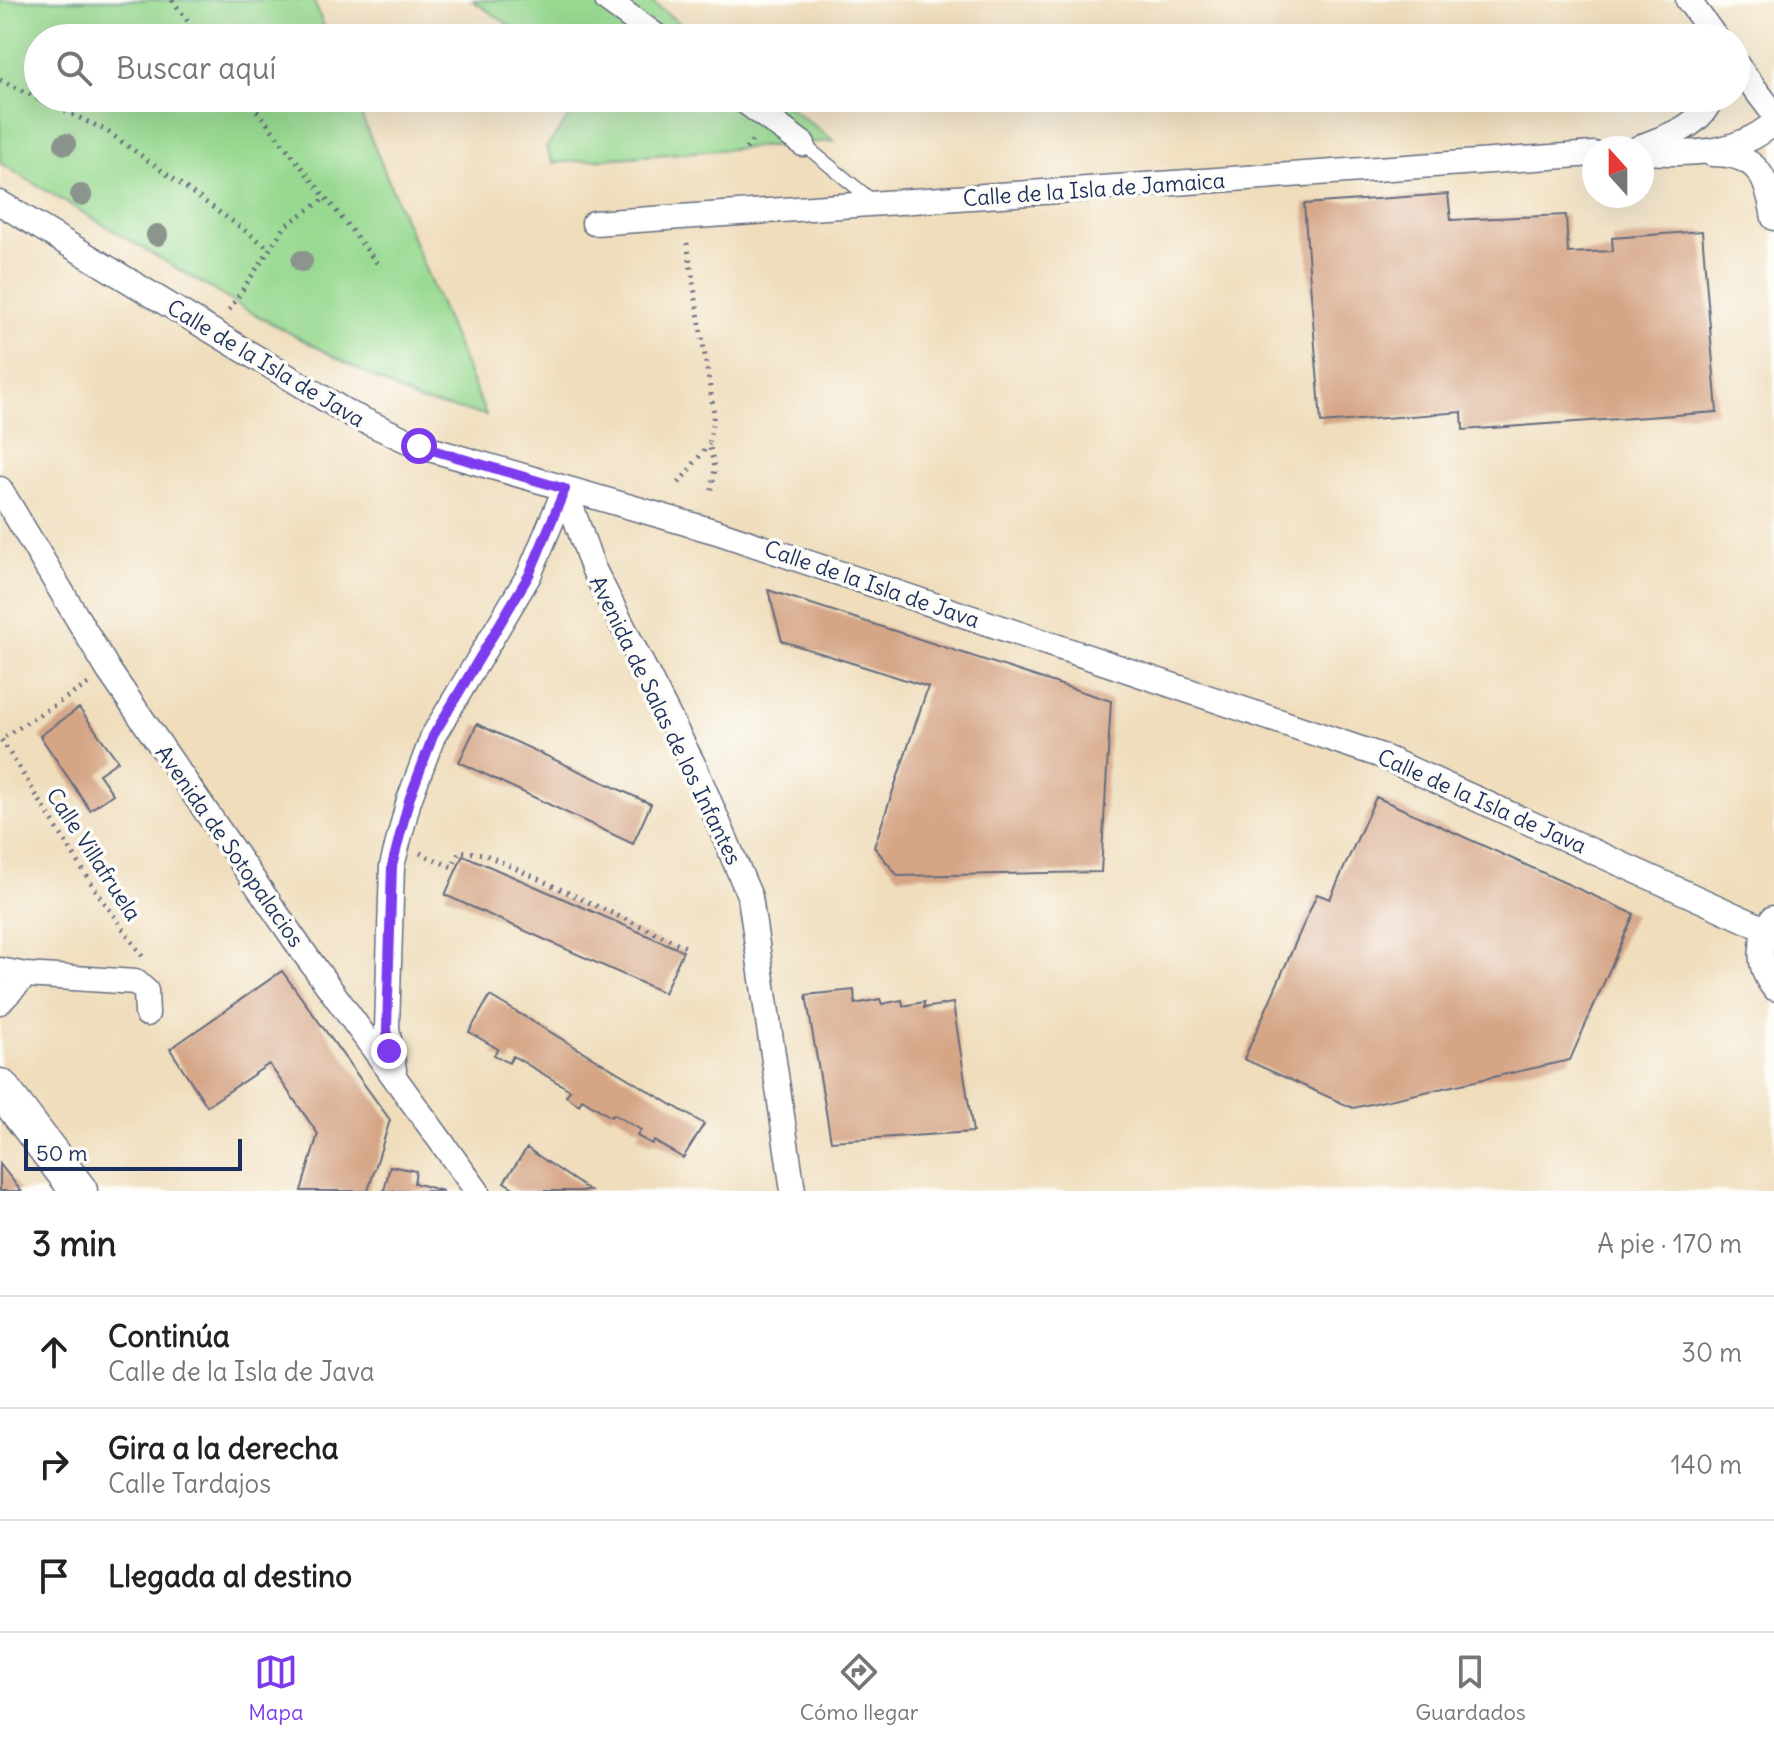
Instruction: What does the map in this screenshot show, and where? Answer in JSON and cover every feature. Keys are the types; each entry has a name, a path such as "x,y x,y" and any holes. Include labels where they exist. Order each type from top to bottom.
{"main road":[{"path":"0,1087 79,1191"}],"street":[{"path":"607,0 640,24"},
{"path":"1750,82 1774,114"},
{"path":"759,112 803,144"},
{"path":"1654,142 1672,135 1702,112"},
{"path":"1701,154 1759,136 1774,123"},
{"path":"1654,152 1735,154 1753,164 1764,180 1774,218"},
{"name":"Calle de la Isla de Jamaica","path":"594,223 1582,155"},
{"name":"Calle de la Isla de Java","path":"0,203 359,419 419,446 717,532 1379,755 1771,926 1761,946 1762,964 1774,988"},
{"name":"Avenida de Sotopalacios","path":"0,489 109,671 290,933 477,1191"},
{"path":"396,1078 387,1028 392,866 409,800 433,736 529,575 565,489"},
{"name":"Avenida de Salas de los Infantes","path":"565,489 593,568 695,768 750,897 793,1191"},
{"path":"0,970 26,975 136,982 146,991 147,1014"},
{"path":"0,1002 26,975"}],"lane":[{"path":"803,144 877,204"}],"path":[{"path":"172,0 190,24"},
{"path":"0,80 24,91"},
{"path":"67,112 107,131 269,248"},
{"path":"258,112 377,263"},
{"path":"229,310 286,225 326,198"},
{"path":"687,243 714,413 709,444 715,468 711,494"},
{"path":"679,483 709,444"},
{"path":"1,739 109,671"},
{"name":"Calle Villafruela","path":"1,739 95,889 150,967 136,982"},
{"path":"408,848 452,867 460,851 484,854 690,949"}],"green space":[{"path":"0,0 313,0 323,24 24,24 24,112 360,112 486,415 418,401 250,312 0,163"},
{"path":"472,0 649,0 681,24 507,24"},
{"path":"573,112 796,112 834,141 553,163 546,148"}],"building":[{"path":"1448,194 1451,220 1566,215 1568,253 1613,251 1612,238 1702,231 1717,412 1463,430 1462,412 1321,423 1304,204"},
{"path":"768,590 1111,701 1101,872 898,876 874,847 928,687 782,641"},
{"path":"79,708 118,761 99,774 113,794 90,810 40,736"},
{"path":"477,724 651,804 633,844 459,762"},
{"path":"1376,797 1634,914 1570,1060 1353,1108 1244,1059 1317,894 1330,899"},
{"path":"463,855 683,951 664,993 445,895"},
{"path":"282,971 390,1120 368,1191 301,1191 318,1134 269,1064 207,1106 170,1049"},
{"path":"854,990 855,1004 880,999 882,1004 902,1000 903,1006 924,1002 924,1008 953,1003 973,1132 831,1141 806,995"},
{"path":"490,996 704,1124 683,1158 654,1141 652,1144 637,1136 641,1130 613,1114 611,1117 582,1099 579,1105 566,1096 570,1090 513,1056 509,1063 494,1055 498,1049 469,1032"},
{"path":"527,1148 590,1191 518,1191 504,1182"},
{"path":"0,1164 21,1191 0,1191"},
{"path":"390,1166 416,1171 414,1183 443,1191 384,1191"}],"route":[{"path":"389,1051 392,866 409,800 433,736 529,575 565,489 419,446"}]}
